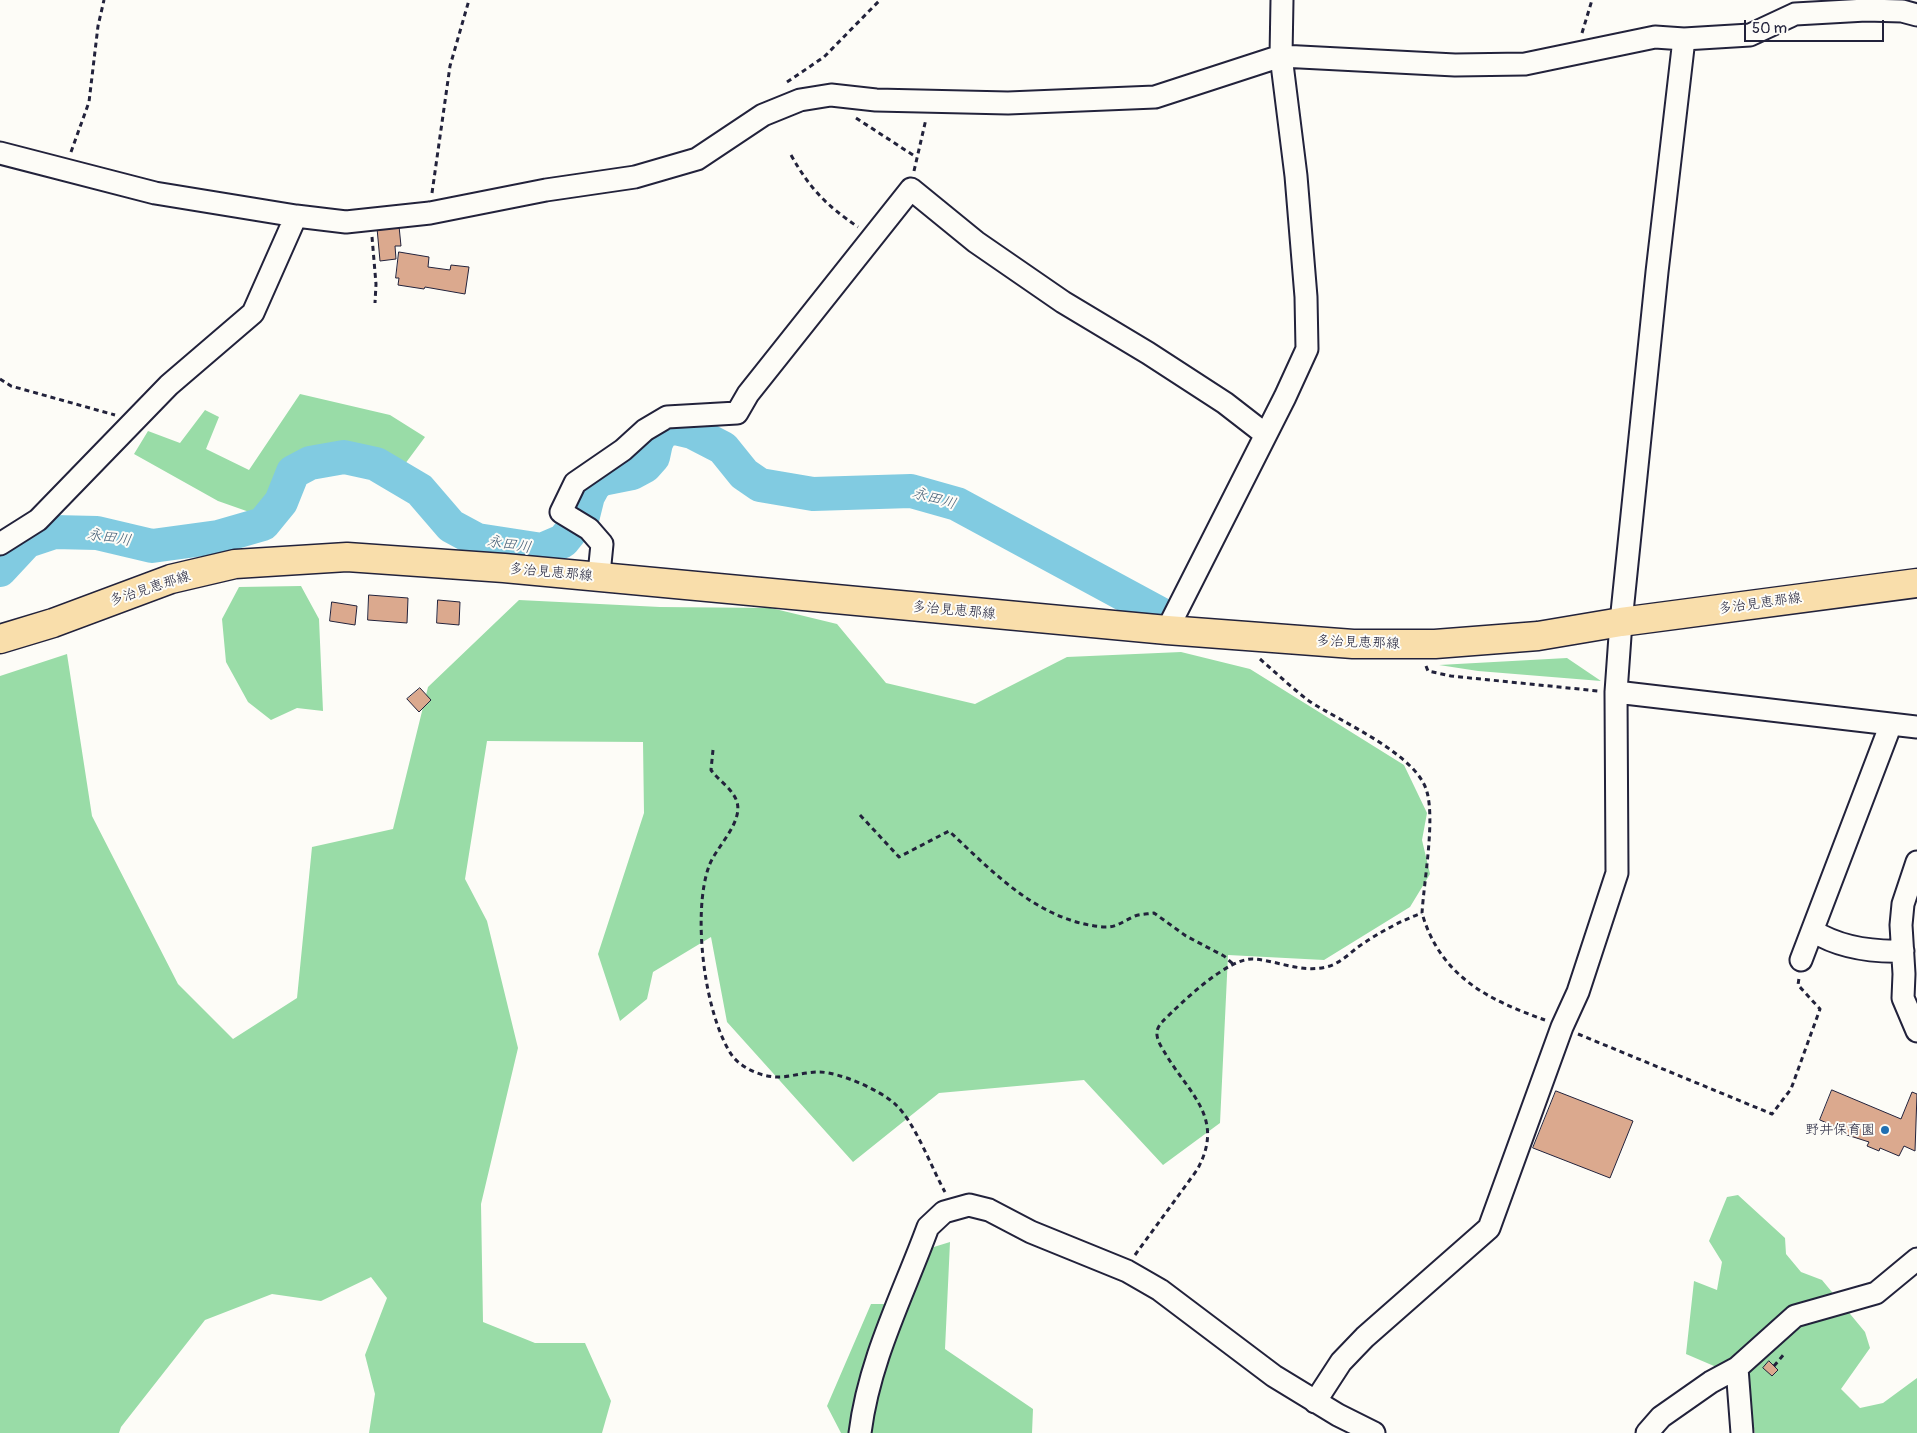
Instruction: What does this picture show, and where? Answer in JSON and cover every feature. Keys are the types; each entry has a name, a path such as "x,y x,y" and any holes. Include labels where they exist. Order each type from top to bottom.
{"main road":[{"name":"多治見恵那線","path":"0,639 53,623 171,579 244,563 347,557 602,577 1166,630 1353,644 1417,645 1538,636 1621,622 1917,583"}],"street":[{"path":"1166,630 1307,349 1306,297 1296,176 1281,56 1282,0"},
{"path":"0,153 155,193 296,216 346,222 430,213 546,190 644,174 697,160 763,115 800,100 831,95 852,98 1008,103 1155,96 1281,56 1455,65 1525,64 1655,37 1684,39 1750,35 1794,14 1848,5 1902,11 1917,15"},
{"path":"1315,1402 1341,1362 1365,1337 1489,1228 1562,1027 1578,992 1617,873 1616,692 1621,622 1657,272 1684,39"},
{"path":"602,577 600,564 602,544 589,529 561,512 575,483 623,450 645,430 667,417 737,413 748,394 910,189 976,242 1063,302 1148,353 1225,404 1265,434"},
{"path":"0,544 38,520 169,385 238,328 253,313 296,216"},
{"path":"1616,692 1917,727"},
{"path":"1801,960 1891,724"},
{"path":"1917,862 1903,904 1903,998 1917,1031"},
{"path":"1813,931 1827,940 1854,948 1903,952"},
{"path":"860,1433 871,1376 928,1227 936,1218 954,1208 969,1205 989,1210 1031,1232 1127,1271 1160,1290 1267,1371 1315,1402 1374,1433"},
{"path":"1647,1433 1661,1417 1711,1382 1737,1368 1795,1316 1876,1293 1917,1259"},
{"path":"1737,1368 1742,1433"}],"path":[{"path":"65,170 89,102 98,26 104,0"},
{"path":"430,213 450,66 469,0"},
{"path":"786,84 824,57 880,0"},
{"path":"1576,54 1592,0"},
{"path":"852,98 853,116 916,157"},
{"path":"910,189 916,157 925,129 927,101"},
{"path":"791,155 808,184 821,199 873,237"},
{"path":"371,219 376,284 375,303"},
{"path":"0,379 11,386 107,411 131,424"},
{"path":"1252,637 1251,652 1259,659 1308,700 1394,752 1412,768 1427,790 1430,821 1422,913 1426,927 1445,960 1466,981 1497,1002 1772,1114 1791,1089 1820,1009 1798,984 1801,960"},
{"path":"1417,645 1428,670 1451,676 1616,692"},
{"path":"713,750 711,770 730,790 737,803 737,818 709,867 700,917 713,1009 732,1054 747,1068 762,1074 781,1077 820,1072 838,1075 885,1097 905,1116 954,1208"},
{"path":"860,815 899,858 949,831 1012,890 1042,908 1068,919 1103,927 1118,926 1136,916 1154,914 1186,936 1224,956 1233,964"},
{"path":"1127,1271 1152,1229 1197,1170 1208,1139 1208,1120 1192,1092 1160,1046 1157,1032 1162,1022 1174,1010 1238,960 1254,959 1301,968 1326,967 1344,959 1384,931 1422,913"}],"green space":[{"path":"300,394 390,415 425,437 402,468 377,456 345,447 314,452 284,467 255,514 218,501 134,454 148,431 180,443 205,410 219,417 206,449 249,470"},
{"path":"301,586 319,619 323,711 297,708 271,720 248,702 226,662 222,619 239,587"},
{"path":"519,600 660,607 771,608 837,624 886,683 975,704 1067,657 1181,652 1250,669 1404,765 1427,813 1422,840 1430,874 1410,907 1324,960 1228,955 1220,1123 1163,1165 1084,1080 939,1093 853,1162 727,1022 711,937 653,972 647,999 620,1021 598,954 644,813 643,742 487,741 465,879 487,921 518,1048 481,1204 483,1322 535,1343 585,1343 611,1401 602,1433 369,1433 375,1394 365,1355 387,1298 371,1277 321,1301 272,1294 205,1320 121,1427 119,1433 0,1433 0,676 67,654 92,816 178,984 233,1039 297,998 312,847 393,829 428,687"},
{"path":"1567,658 1601,681 1478,671 1439,665"},
{"path":"1738,1195 1785,1238 1786,1254 1801,1272 1822,1280 1865,1332 1870,1348 1841,1389 1860,1408 1883,1403 1917,1378 1917,1433 1755,1433 1745,1391 1714,1366 1686,1354 1694,1281 1717,1290 1722,1262 1709,1241 1727,1197"},
{"path":"950,1242 945,1349 1033,1409 1032,1433 841,1433 827,1406 871,1304 903,1304 924,1250"}],"building":[{"path":"399,226 401,246 395,246 396,259 380,261 377,228"},
{"path":"399,252 429,257 428,267 450,270 451,265 469,267 465,294 425,287 424,289 398,285 399,278 396,278"},
{"path":"369,595 408,598 407,623 368,620"},
{"path":"438,600 460,602 459,625 437,623"},
{"path":"332,602 357,606 355,625 330,621"},
{"path":"420,688 431,700 419,712 407,699"},
{"path":"1832,1090 1901,1119 1912,1092 1917,1094 1915,1151 1904,1146 1899,1156 1880,1148 1879,1151 1867,1146 1869,1142 1844,1134 1845,1131 1820,1120"},
{"path":"1556,1091 1633,1121 1610,1178 1533,1148"},
{"path":"1769,1361 1778,1370 1772,1376 1763,1368"}],"waterway":[{"name":"永田川","path":"0,570 27,541 54,532 97,533 152,546 218,537 263,524 281,502 293,472 310,463 344,457 376,464 420,490 451,526 477,540 542,550 563,541 583,516 588,496 594,485 602,479 632,473 645,466 653,457 656,443 662,431 675,428 692,432 723,448 744,474 760,485 813,494 911,491 957,504 1164,616"}],"place":[{"name":"野井保育園","path":"1885,1130"}]}
